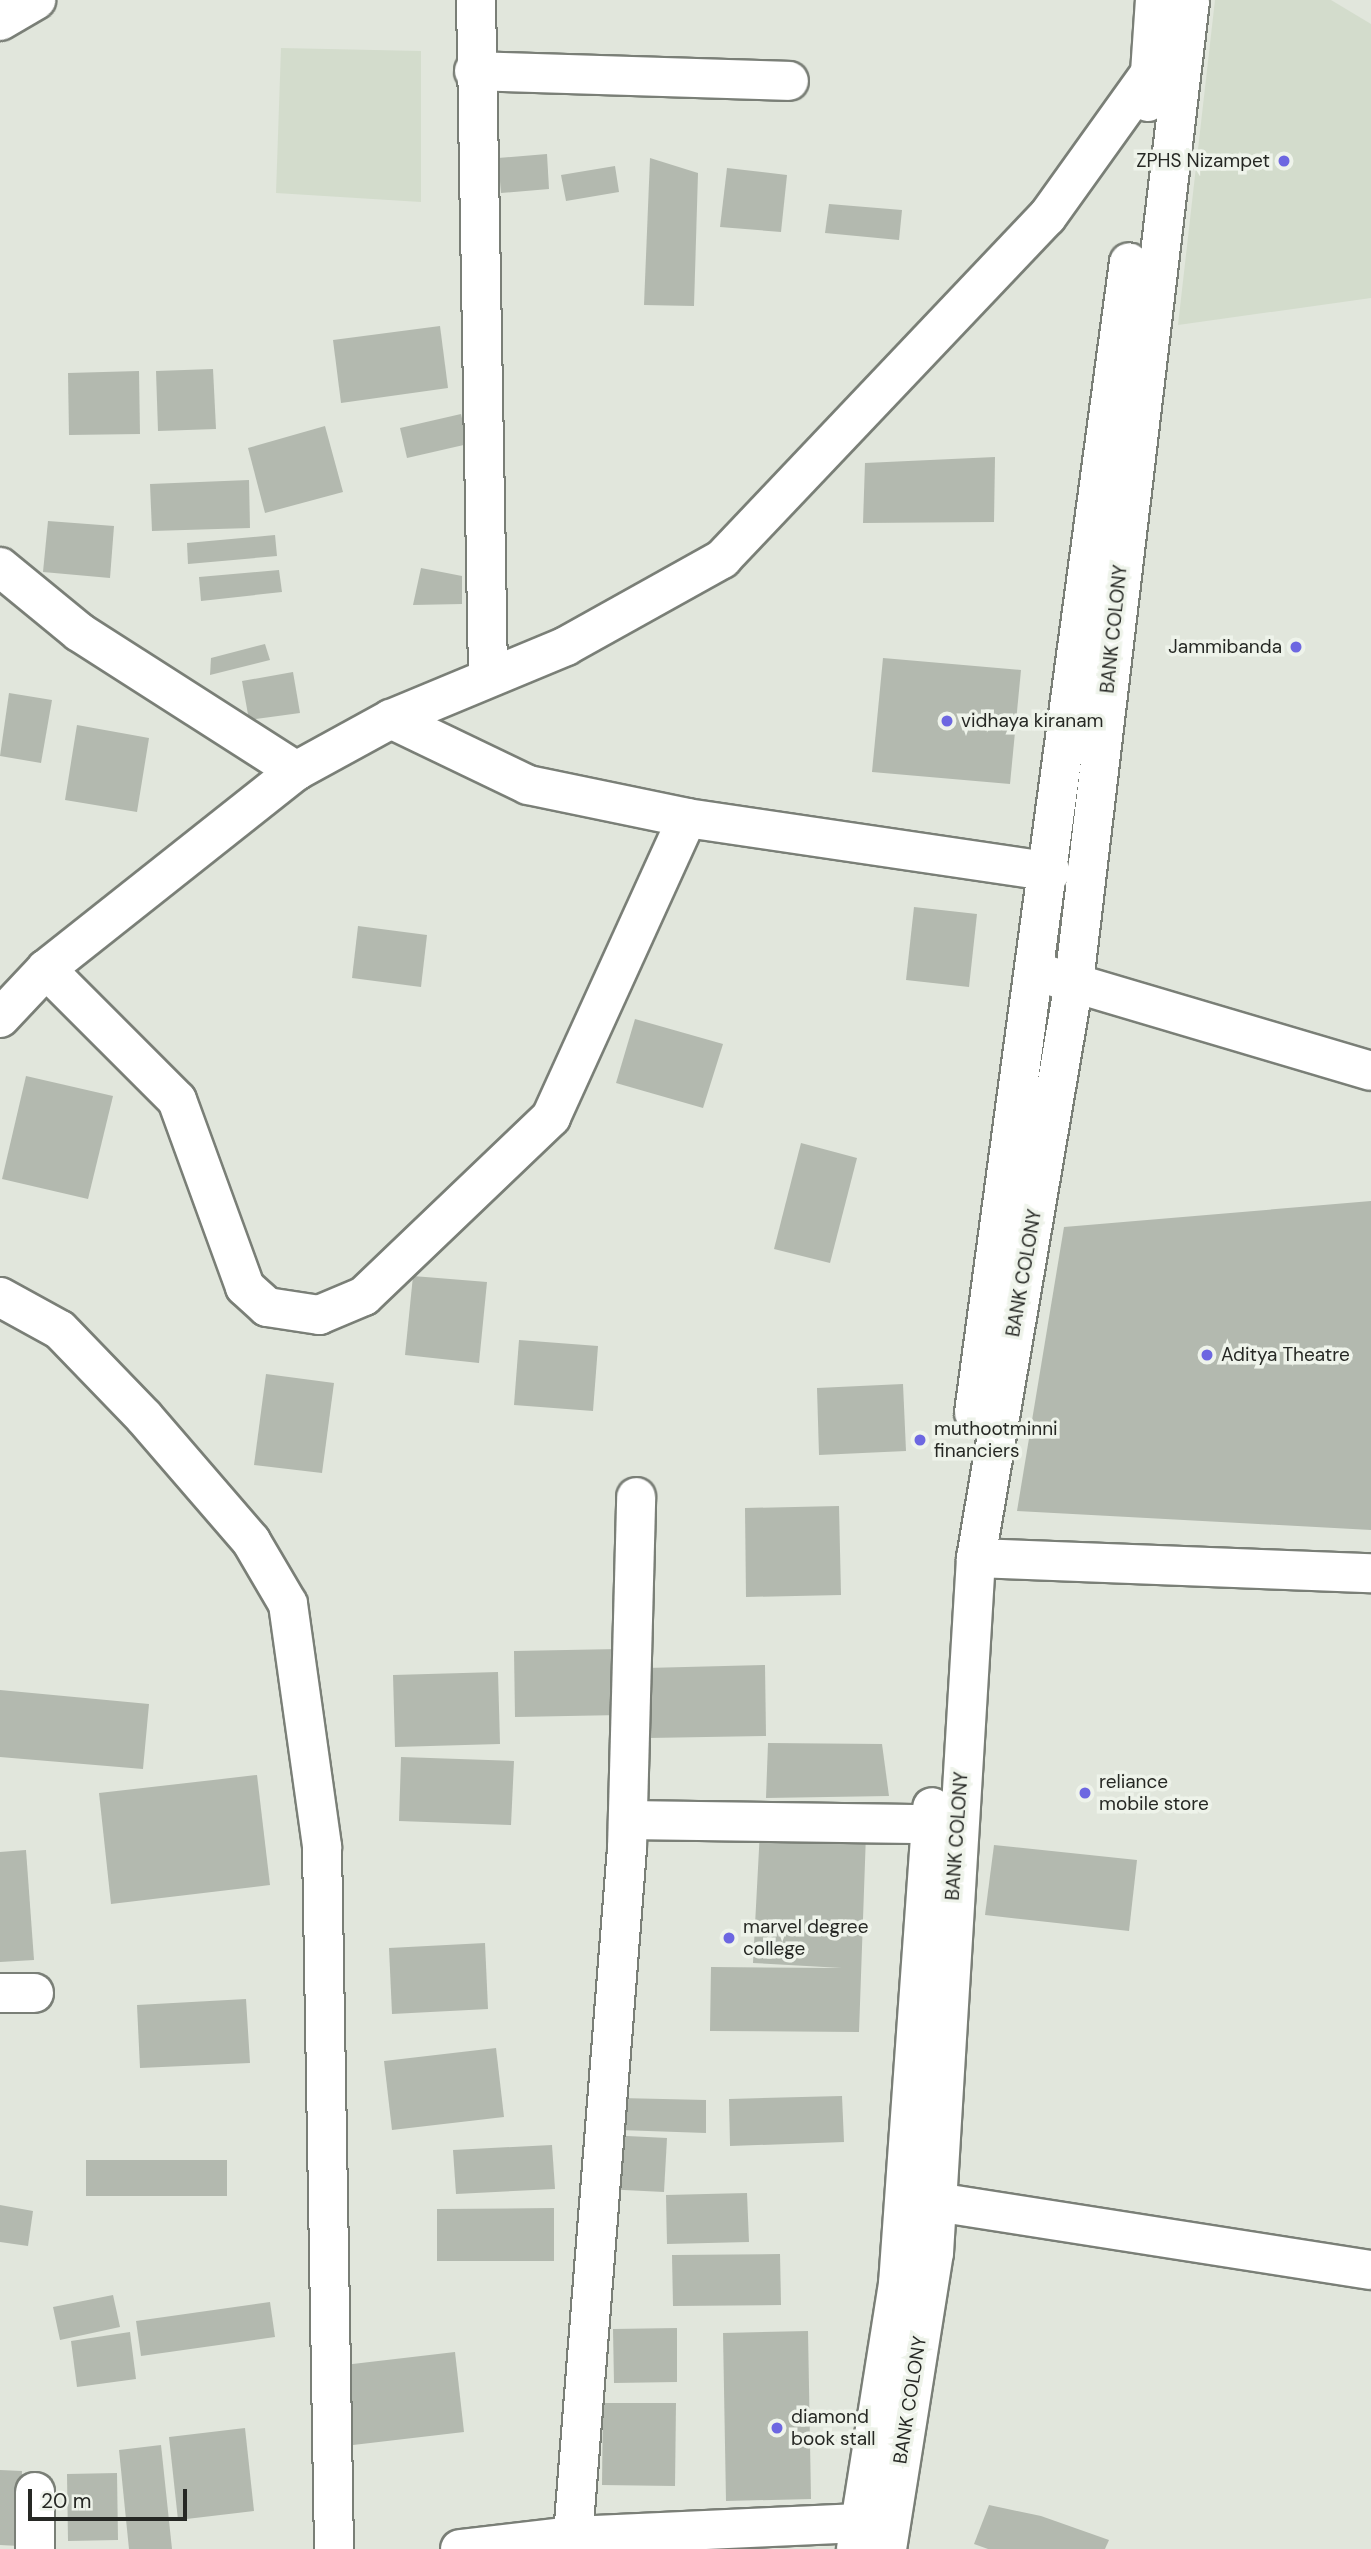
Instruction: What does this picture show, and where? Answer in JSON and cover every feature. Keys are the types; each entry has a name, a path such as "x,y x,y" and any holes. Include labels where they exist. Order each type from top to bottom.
{"street":[{"path":"0,21 36,0"},
{"path":"476,0 474,71 488,676"},
{"path":"460,2549 573,2536 858,2536 898,2284 946,1611 1051,872 1151,72 1155,0"},
{"name":"BANK COLONY","path":"887,2549 934,2253 976,1558 1074,982 1190,0"},
{"path":"474,71 789,82"},
{"path":"0,1018 46,969 296,771 390,719 488,676 566,646 722,559 1047,217 1151,72"},
{"path":"0,567 79,632 296,771"},
{"path":"390,719 528,785 687,818 1051,872"},
{"path":"46,969 177,1100 245,1287 267,1307 319,1315 364,1296 551,1117 687,818"},
{"path":"1037,972 1371,1071"},
{"path":"0,1297 60,1331 144,1418 251,1541 288,1604 322,1847 334,2549"},
{"path":"573,2536 628,1820 636,1497"},
{"path":"976,1558 1371,1573"},
{"path":"628,1820 931,1824"},
{"path":"936,2202 1371,2270"},
{"path":"35,2492 35,2549"}],"shaded area":[{"name":"ZPHS Nizampet","path":"1215,0 1331,0 1371,24 1371,298 1178,325"},
{"path":"281,48 421,51 421,202 276,193"}],"building":[{"path":"547,154 549,189 501,193 498,158"},
{"path":"650,158 698,173 694,306 644,305"},
{"path":"615,166 619,192 566,201 561,175"},
{"path":"727,168 787,175 781,232 720,227"},
{"path":"829,204 902,210 899,240 825,233"},
{"path":"440,326 448,388 341,403 333,340"},
{"path":"213,369 216,429 158,431 156,371"},
{"path":"139,371 140,434 69,435 68,373"},
{"path":"461,414 468,444 407,458 400,428"},
{"path":"325,426 343,492 265,513 248,448"},
{"path":"995,457 994,522 863,523 865,463"},
{"path":"249,480 250,528 152,531 150,484"},
{"path":"48,521 114,526 110,578 43,572"},
{"path":"275,535 277,556 188,564 187,543"},
{"path":"421,568 462,576 462,604 413,605"},
{"path":"279,570 282,592 201,601 199,577"},
{"path":"265,644 270,660 210,675 211,658"},
{"name":"vidhaya kiranam","path":"883,658 1021,670 1010,784 872,772"},
{"path":"293,672 300,713 249,720 242,681"},
{"path":"9,693 52,700 41,763 0,756"},
{"path":"77,725 149,738 137,812 65,800"},
{"path":"914,907 977,914 969,987 906,980"},
{"path":"358,926 427,935 421,987 352,978"},
{"path":"635,1019 723,1044 703,1108 616,1083"},
{"path":"26,1076 113,1096 88,1199 2,1179"},
{"path":"801,1143 857,1158 830,1263 774,1249"},
{"name":"Aditya Theatre","path":"1371,1201 1371,1530 1017,1511 1064,1227"},
{"path":"413,1276 487,1282 479,1363 405,1355"},
{"path":"519,1340 598,1346 593,1411 514,1405"},
{"path":"266,1374 334,1383 322,1473 254,1465"},
{"path":"903,1384 906,1451 819,1455 817,1388"},
{"path":"839,1506 841,1595 746,1597 745,1508"},
{"path":"619,1649 621,1715 515,1717 514,1651"},
{"path":"765,1665 766,1736 648,1738 646,1668"},
{"path":"498,1672 500,1744 395,1747 393,1675"},
{"path":"0,1690 149,1704 143,1769 0,1757"},
{"path":"768,1743 882,1744 889,1796 766,1798"},
{"path":"401,1757 514,1761 511,1825 399,1821"},
{"path":"257,1775 270,1885 111,1904 99,1793"},
{"path":"760,1830 866,1834 859,2032 710,2031 711,1967 842,1968 753,1963"},
{"path":"994,1845 1137,1860 1129,1931 985,1915"},
{"path":"26,1850 34,1960 0,1962 0,1852"},
{"path":"485,1943 488,2009 392,2014 389,1948"},
{"path":"246,1999 250,2063 140,2068 137,2005"},
{"path":"496,2048 504,2117 392,2130 384,2061"},
{"path":"842,2096 844,2142 730,2146 729,2099"},
{"path":"620,2098 706,2100 706,2133 619,2130"},
{"path":"607,2135 667,2138 664,2192 604,2189"},
{"path":"552,2145 555,2189 456,2194 453,2150"},
{"path":"86,2160 227,2160 227,2196 86,2196"},
{"path":"747,2193 749,2242 667,2244 666,2195"},
{"path":"0,2205 33,2211 28,2246 0,2242"},
{"path":"554,2208 554,2261 437,2261 437,2209"},
{"path":"780,2254 781,2305 673,2306 672,2255"},
{"path":"113,2295 120,2327 60,2340 53,2307"},
{"path":"270,2302 275,2337 141,2356 136,2321"},
{"path":"677,2328 677,2382 614,2383 613,2329"},
{"path":"808,2331 811,2499 726,2501 723,2333"},
{"path":"130,2332 136,2379 77,2387 71,2341"},
{"path":"455,2352 464,2432 353,2445 344,2365"},
{"path":"603,2403 676,2403 675,2486 602,2485"},
{"path":"245,2428 254,2511 178,2520 169,2437"},
{"path":"161,2445 172,2549 129,2549 119,2450"},
{"path":"0,2470 22,2471 19,2546 0,2545"},
{"path":"117,2473 118,2540 68,2541 67,2474"},
{"path":"989,2505 1041,2516 1109,2540 1105,2549 988,2549 974,2544"}],"place":[{"name":"ZPHS Nizampet","path":"1284,161"},
{"name":"Jammibanda","path":"1296,647"},
{"name":"vidhaya kiranam","path":"947,721"},
{"name":"Aditya Theatre","path":"1207,1355"},
{"name":"muthootminni financiers","path":"920,1440"},
{"name":"reliance mobile store","path":"1085,1793"},
{"name":"marvel degree college","path":"729,1938"},
{"name":"diamond book stall","path":"777,2428"}]}
